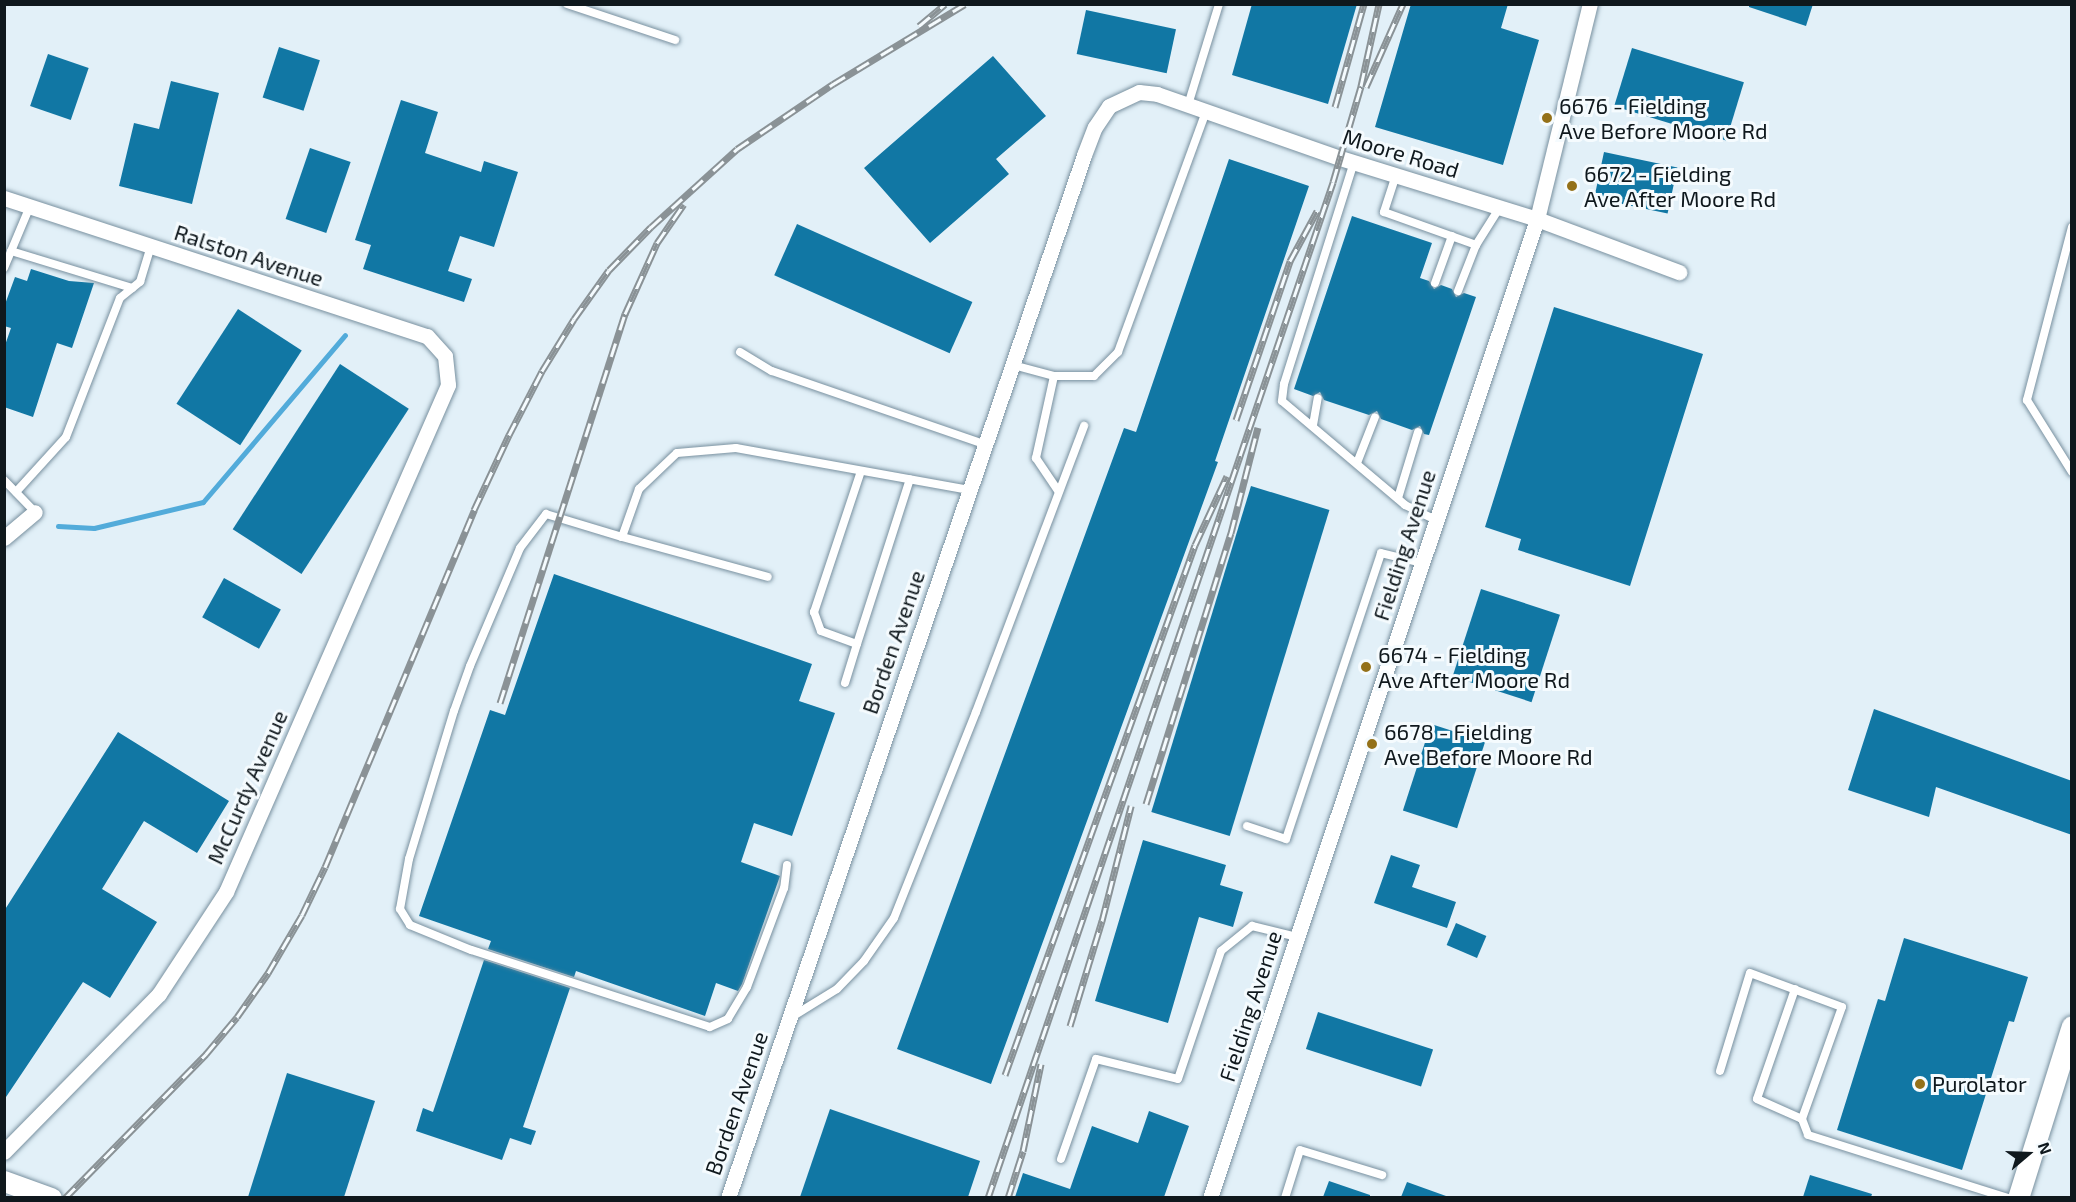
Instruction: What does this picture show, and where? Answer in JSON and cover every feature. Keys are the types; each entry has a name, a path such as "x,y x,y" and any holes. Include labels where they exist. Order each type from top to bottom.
{"street":[{"name":"Fielding Avenue","path":"1210,1197 1537,219 1590,4"},
{"name":"Moore Road","path":"1109,106 1139,92 1157,94 1354,162 1537,219 1679,272"},
{"name":"Borden Avenue","path":"728,1197 1084,155 1095,127 1109,106"},
{"name":"Ralston Avenue","path":"4,198 427,336 445,356 448,385"},
{"name":"McCurdy Avenue","path":"4,1152 159,994 226,892 448,385"},
{"path":"4,538 35,512"},
{"path":"2018,1197 2072,1026"},
{"path":"4,1181 51,1197"}],"lane":[{"path":"567,4 675,40"},
{"path":"1188,105 1219,4"},
{"path":"1013,365 1054,376 1094,376 1118,352 1206,111"},
{"path":"1354,162 1284,384 1282,400 1398,498 1436,520"},
{"path":"1396,175 1384,212 1476,245"},
{"path":"4,268 30,206"},
{"path":"1458,291 1476,245 1500,207"},
{"path":"2072,227 2027,400 2072,472"},
{"path":"1435,283 1452,236"},
{"path":"16,492 66,437 120,298 140,282 151,246"},
{"path":"11,251 132,288"},
{"path":"740,352 772,371 984,444"},
{"path":"1054,376 1036,458 1058,490"},
{"path":"1313,425 1318,398"},
{"path":"1357,463 1375,417"},
{"path":"788,1019 837,989 864,962 894,918 976,712 1084,426"},
{"path":"1398,498 1418,432"},
{"path":"622,537 639,489 677,453 736,448 969,490"},
{"path":"857,644 821,632 814,612 861,471"},
{"path":"845,683 910,479"},
{"path":"4,480 35,512"},
{"path":"768,577 546,514 520,548 454,711 409,859 400,909 410,926 471,950 710,1027 728,1019 747,987 784,888 787,865"},
{"path":"1246,826 1286,839 1381,553 1422,563"},
{"path":"1061,1159 1096,1059 1178,1079 1221,951 1252,926 1297,938"},
{"path":"1720,1071 1750,973 1842,1007 1802,1119 1808,1135 2008,1197"},
{"path":"1795,989 1757,1099 1802,1119"},
{"path":"1285,1197 1300,1150 1382,1175"}],"shaded area":[{"path":"5,5 2071,5 2071,1198 5,1198"}],"building":[{"path":"1252,4 1357,4 1328,104 1232,75"},
{"path":"1411,4 1508,4 1501,28 1539,40 1503,165 1375,127"},
{"path":"1749,4 1813,4 1806,26 1749,7"},
{"path":"1086,10 1176,29 1167,73 1077,54"},
{"path":"279,47 320,60 304,111 263,97"},
{"path":"1632,48 1744,82 1726,141 1614,106"},
{"path":"48,54 89,68 71,120 30,106"},
{"path":"993,56 1046,116 996,159 1009,174 930,243 864,168"},
{"path":"171,81 219,93 192,204 119,186 134,123 159,129"},
{"path":"401,100 438,112 425,153 481,172 484,161 518,172 494,247 460,236 448,271 472,279 464,302 363,269 371,245 355,240"},
{"path":"310,148 351,162 326,233 286,219"},
{"path":"1604,152 1677,168 1668,214 1594,198"},
{"path":"1229,159 1309,186 1215,461 1218,462 991,1084 897,1049 1124,428 1136,432"},
{"path":"1352,216 1432,243 1420,278 1429,281 1434,289 1441,285 1452,289 1456,297 1464,293 1476,297 1429,435 1424,434 1420,426 1412,430 1381,419 1377,411 1369,415 1324,400 1320,392 1313,396 1294,389"},
{"path":"797,224 972,302 950,353 774,275"},
{"path":"31,269 69,281 94,283 72,348 57,343 33,417 4,407 4,348 11,328 4,326 4,307 15,277 27,281"},
{"path":"1554,307 1703,354 1630,586 1518,550 1521,539 1485,527"},
{"path":"238,309 302,350 240,445 176,404"},
{"path":"340,364 409,409 301,574 233,529"},
{"path":"1251,486 1329,510 1230,836 1151,812"},
{"path":"554,574 812,664 799,701 835,713 792,836 754,823 741,862 780,876 742,984 738,991 716,983 705,1016 576,971 574,977 488,949 491,941 419,916 490,710 505,715"},
{"path":"224,578 281,610 259,649 202,617"},
{"path":"1481,589 1560,615 1532,702 1453,676"},
{"path":"1874,709 2072,781 2072,835 1936,787 1929,817 1848,790"},
{"path":"1431,724 1485,742 1457,828 1403,811"},
{"path":"118,732 229,801 197,853 144,821 102,889 157,922 110,998 83,982 4,1100 4,911"},
{"path":"1143,840 1226,865 1220,885 1243,892 1233,927 1199,917 1168,1023 1095,1001"},
{"path":"1391,855 1420,865 1412,887 1456,902 1447,928 1374,903"},
{"path":"1456,923 1486,936 1477,958 1447,945"},
{"name":"Purolator","path":"1904,938 2028,977 2014,1022 2009,1021 1962,1170 1837,1130 1878,999 1885,1001"},
{"path":"484,960 570,988 523,1127 536,1131 531,1145 510,1138 502,1160 416,1131 423,1108 433,1112"},
{"path":"1318,1012 1433,1049 1421,1086 1306,1049"},
{"path":"287,1073 375,1101 344,1197 248,1197"},
{"path":"830,1109 980,1161 968,1197 800,1197"},
{"path":"1149,1111 1189,1126 1164,1197 1015,1197 1023,1173 1070,1189 1092,1126 1138,1143"},
{"path":"1810,1175 1872,1194 1871,1197 1803,1197"},
{"path":"1329,1181 1370,1195 1370,1197 1323,1197"},
{"path":"1407,1182 1446,1196 1446,1197 1401,1197"}],"waterway":[{"path":"58,526 94,528 203,502 345,335"}],"railway":[{"path":"919,26 945,4"},
{"path":"65,1198 206,1054 237,1017 268,973 302,915 325,867 474,510 509,435 542,371 574,319 609,270 651,227 737,149 833,84 965,4"},
{"path":"1335,107 1364,4"},
{"path":"988,1198 1333,182 1361,86 1379,4"},
{"path":"1366,87 1403,4"},
{"path":"500,703 625,314 657,243 684,204"},
{"path":"1236,420 1290,261 1317,211"},
{"path":"1146,804 1231,533 1258,427"},
{"path":"1005,1075 1195,545 1227,476"},
{"path":"1070,1026 1102,921 1131,806"},
{"path":"1008,1198 1023,1151 1041,1064"}],"place":[{"name":"6676 - Fielding Ave Before Moore Rd","path":"1547,118"},
{"name":"6672 - Fielding Ave After Moore Rd","path":"1572,186"},
{"name":"6674 - Fielding Ave After Moore Rd","path":"1366,667"},
{"name":"6678 - Fielding Ave Before Moore Rd","path":"1372,744"},
{"name":"Purolator","path":"1920,1084"}]}
